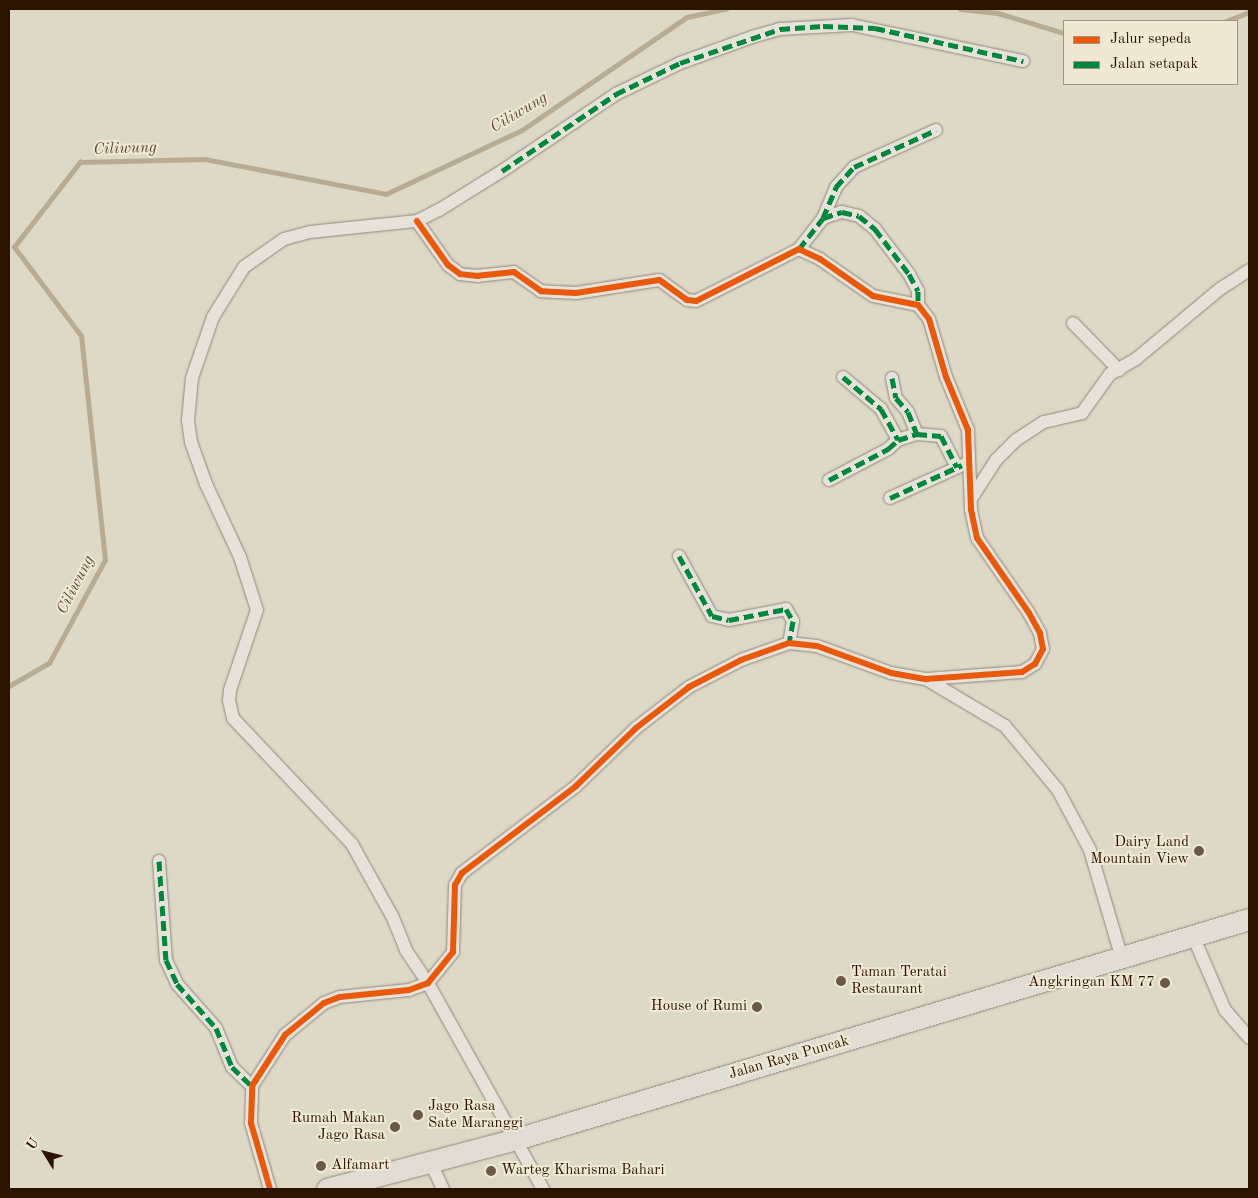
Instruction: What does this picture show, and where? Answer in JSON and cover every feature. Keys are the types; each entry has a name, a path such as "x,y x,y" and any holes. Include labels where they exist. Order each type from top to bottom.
{"highway":[{"name":"Jalan Raya Puncak","path":"327,1189 430,1160 516,1139 1249,920"}],"street":[{"path":"543,1189 428,983 406,950 388,908 352,844 233,718 228,700 230,690 257,610 240,557 206,484 191,442 188,420 192,378 213,316 232,282 251,260 294,235 417,221 486,181 616,94 680,63 780,29 823,26 875,28 1023,61"},
{"path":"417,221 448,265 460,274 478,276 514,272 524,277 536,290 557,293 618,288 658,280 687,300 696,301 799,249 822,218 836,187 854,167 936,130"},
{"path":"270,1189 251,1123 252,1086 285,1035 317,1007 340,997 409,990 428,983 453,952 455,885 462,873 576,786 636,728 689,687 741,660 789,643 817,646 892,673 926,679 1022,672 1032,668 1041,655 1043,644 1038,628 977,538 971,499 968,430 946,377 929,319 918,305 918,291 909,274 866,220 842,212 822,218"},
{"path":"799,249 820,259 873,296 918,305"},
{"path":"971,499 1008,446 1044,422 1082,413 1090,405 1107,377 1152,346 1220,289 1249,270"},
{"path":"1073,322 1119,370"},
{"path":"843,377 881,410 898,440"},
{"path":"892,378 896,398 908,412 917,434"},
{"path":"829,480 888,449 898,440 917,434 942,436 958,467"},
{"path":"890,498 970,461"},
{"path":"679,556 712,616 729,620 786,609 793,621 789,643"},
{"path":"926,679 1005,726 1058,790 1090,850 1122,959"},
{"path":"160,861 166,960 177,984 216,1028 232,1067 252,1086"},
{"path":"1192,936 1225,1010 1249,1038"},
{"path":"430,1160 443,1189"}],"waterway":[{"name":"Ciliwung","path":"9,686 49,663 105,560 81,336 14,247 80,162 205,159 386,194 522,130 687,17 726,9"},
{"name":"Ciliwung","path":"960,9 998,13 1063,33"},
{"name":"Ciliwung","path":"1229,20 1249,12"}],"marked path":[{"path":"502,171 616,94 680,63 780,29 823,26 875,28 1023,61"},
{"path":"823,218 836,187 854,167 936,130"},
{"path":"799,249 823,218 842,212 859,216 875,229 909,274 918,291 918,305"},
{"path":"843,377 881,409 898,440 917,434"},
{"path":"892,378 896,398 908,412 917,434 941,436 957,467"},
{"path":"829,480 888,449 898,440"},
{"path":"890,498 962,465"},
{"path":"679,556 712,616 729,620 786,609 793,621 789,643"},
{"path":"159,861 166,960 177,984 216,1028 232,1067 252,1086"}],"cycle path":[{"path":"270,1189 251,1123 252,1086 285,1035 324,1003 340,997 409,990 428,983 453,952 455,885 462,873 576,786 636,728 689,687 741,660 789,643 817,646 891,673 926,679 1022,672 1035,664 1043,649 1040,633 1029,613 977,538 971,509 968,430 946,377 929,319 918,305 873,296 820,259 799,249 696,301 687,300 659,280 576,293 541,291 514,272 478,276 460,274 448,265 417,221"}],"place":[{"name":"Dairy Land Mountain View","path":"1199,851"},
{"name":"Taman Teratai Restaurant","path":"841,981"},
{"name":"Angkringan KM 77","path":"1165,983"},
{"name":"House of Rumi","path":"757,1007"},
{"name":"Jago Rasa Sate Maranggi","path":"418,1115"},
{"name":"Rumah Makan Jago Rasa","path":"395,1127"},
{"name":"Alfamart","path":"321,1166"},
{"name":"Warteg Kharisma Bahari","path":"491,1171"}]}
